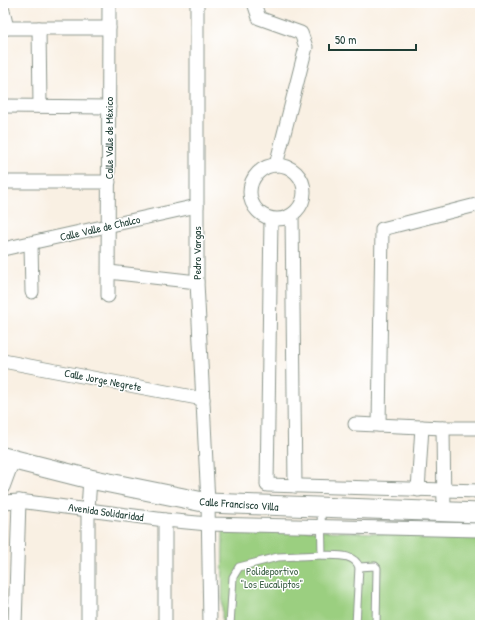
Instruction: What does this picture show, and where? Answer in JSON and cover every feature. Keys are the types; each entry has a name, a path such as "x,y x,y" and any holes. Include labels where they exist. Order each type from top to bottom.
{"street":[{"name":"Calle Valle de México","path":"108,296 110,107 109,3"},
{"name":"Pedro Vargas","path":"197,3 197,282 208,503 210,625"},
{"path":"254,3 260,18 301,33 306,47 276,165"},
{"path":"260,18 265,3"},
{"path":"3,11 5,28 109,28"},
{"path":"39,28 40,106"},
{"path":"3,106 110,107"},
{"path":"276,165 283,166 296,172 303,184 304,198 301,205 292,215 285,218 271,218 259,212 250,193 251,186 258,174 263,169 276,165"},
{"path":"3,182 109,182"},
{"path":"379,425 382,229 480,204"},
{"name":"Calle Valle de Chalco","path":"3,249 198,206"},
{"path":"292,215 295,486"},
{"path":"271,218 267,485 480,491"},
{"path":"31,244 32,292"},
{"path":"109,272 197,282"},
{"name":"Calle Jorge Negrete","path":"3,361 203,399"},
{"path":"355,424 480,428"},
{"path":"418,490 422,427"},
{"path":"443,428 444,512"},
{"path":"3,487 8,458"},
{"name":"Calle Francisco Villa","path":"8,458 90,479 208,503 283,507 321,516 444,512 480,513"},
{"path":"88,625 88,509 90,479"},
{"path":"281,485 283,507"},
{"path":"15,625 19,501"},
{"name":"Avenida Solidaridad","path":"3,502 19,501 208,524 321,516 480,530"},
{"path":"165,625 166,520"}],"lane":[{"path":"321,516 322,555"},
{"path":"230,625 233,577 239,567 278,558 322,555 353,558 357,561 359,567 356,625"},
{"path":"359,567 375,566 377,568 376,625"}],"green space":[{"name":"Polideportivo \"Los Eucaliptos\"","path":"223,527 480,537 480,625 222,625"}]}
